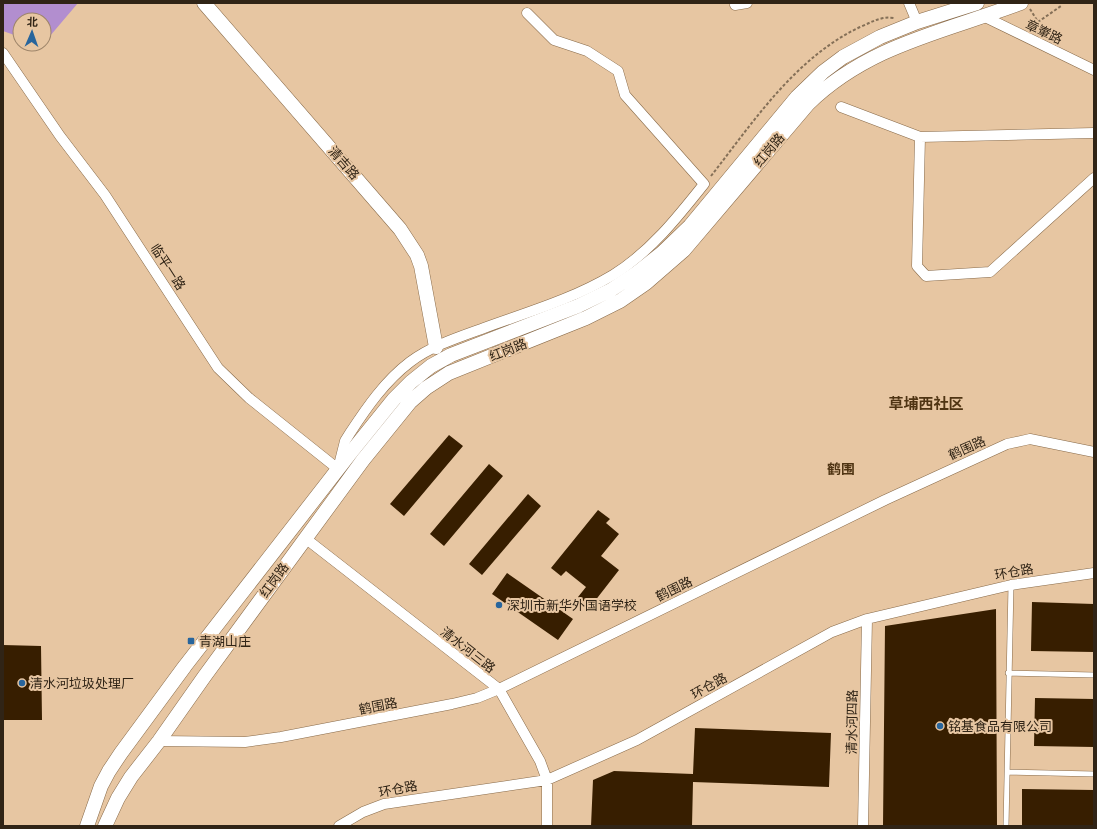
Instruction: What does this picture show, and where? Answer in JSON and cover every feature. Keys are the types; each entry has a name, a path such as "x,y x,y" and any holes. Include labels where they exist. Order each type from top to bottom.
{"main road":[{"name":"清吉路","path":"204,3 400,229 417,255 421,266 436,347"},
{"name":"红岗路","path":"87,826 91,812 109,771 185,666 394,399 431,366 465,348 578,306 610,290 650,263 690,226 797,97 823,72 843,57 867,44 917,22 977,3"},
{"name":"红岗路","path":"105,826 124,788 159,742 305,538 395,419 426,388 461,368 586,318 634,292 659,273 684,250 799,114 825,88 848,71 886,50 1021,3"},
{"path":"158,704 169,702 173,705 177,712 174,719"}],"street":[{"path":"735,5 747,3"},
{"path":"910,3 917,22"},
{"path":"338,469 346,441 378,393 399,370 412,360 436,347 467,334 558,301 614,274 655,242 704,184 624,95 618,71 587,51 554,40 527,13"},
{"name":"章輋路","path":"983,16 1094,70"},
{"name":"临平一路","path":"3,53 60,136 105,194 218,368 249,398 338,469"},
{"path":"841,107 920,137 1094,133"},
{"path":"920,137 917,266 926,276 990,272 1094,178"},
{"name":"鹤围路","path":"159,742 245,742 281,737 476,698 499,689 885,500 1007,444 1030,439 1094,452"},
{"name":"清水河三路","path":"305,538 499,689 540,761 547,780 547,826"},
{"name":"环仓路","path":"339,826 362,812 384,804 547,780 637,740 832,632 868,619 1011,584 1094,573"},
{"name":"清水河四路","path":"863,826 868,619"}],"lane":[{"path":"1006,826 1011,584"},
{"path":"1008,673 1094,675"},
{"path":"1007,772 1094,774"}],"path":[{"path":"1026,3 1038,22 1061,6"}],"shaded area":[{"path":"3,3 78,3 52,34 52,12 12,12 12,34 3,31"}],"building":[{"path":"449,435 463,446 404,516 390,504"},
{"path":"489,464 503,476 444,546 430,534"},
{"path":"528,494 541,506 482,575 469,564"},
{"path":"598,510 610,519 606,523 619,534 601,556 619,570 591,606 578,597 586,587 566,571 561,576 551,568"},
{"path":"507,573 573,619 558,640 492,594"},
{"path":"1032,602 1094,604 1094,652 1031,651"},
{"name":"铭基食品有限公司","path":"996,609 997,826 883,826 885,626"},
{"name":"清水河垃圾处理厂","path":"3,645 41,646 42,720 3,720"},
{"path":"1035,698 1094,699 1094,747 1034,746"},
{"path":"695,728 831,733 829,787 693,782 692,826 591,826 593,780 614,771 693,774"},
{"path":"1022,789 1094,790 1094,826 1022,826"}],"place":[{"name":"深圳市新华外国语学校","path":"499,605"},
{"name":"青湖山庄","path":"191,641"},
{"name":"清水河垃圾处理厂","path":"22,683"},
{"name":"铭基食品有限公司","path":"940,726"}],"district":[{"name":"草埔西社区","path":"926,403"},
{"name":"鹤围","path":"841,469"}]}
